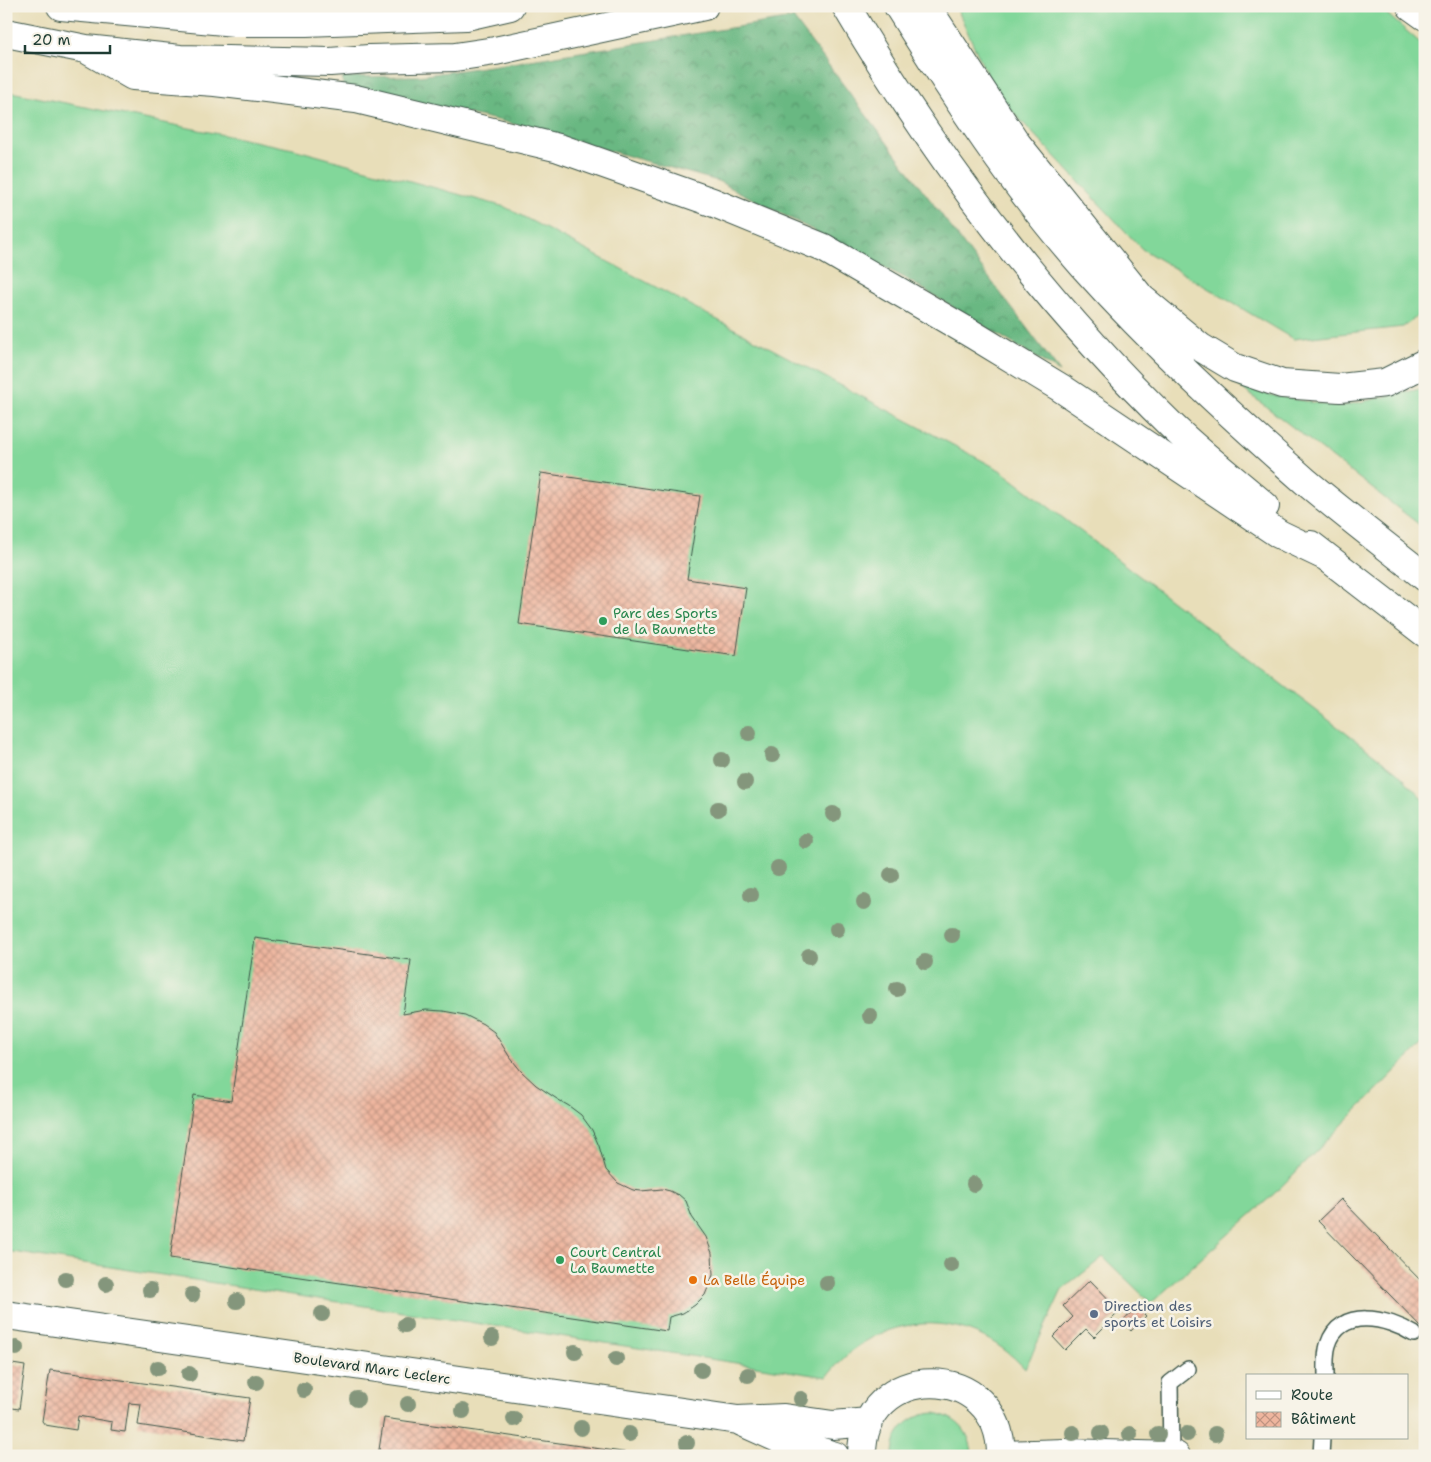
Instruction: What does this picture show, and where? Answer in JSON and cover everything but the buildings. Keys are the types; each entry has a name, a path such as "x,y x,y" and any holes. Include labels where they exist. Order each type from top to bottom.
{"main road":[{"path":"61,6 236,22 306,22 466,16 510,6"},
{"path":"6,33 86,49 180,59 330,62 455,57 538,43 704,6"},
{"path":"846,6 870,48 939,153 1026,267 1102,354 1174,428 1325,556 1425,633"},
{"path":"898,6 929,34 1142,298 1200,347 1235,368 1282,384 1340,388 1386,383 1425,363"},
{"path":"926,6 929,34 1013,178 1084,268 1169,357 1306,481 1425,577"},
{"path":"1411,6 1425,16"},
{"path":"86,49 133,76 215,82 356,99 559,148 747,216 824,248 972,334 1061,388 1279,534 1325,556"},
{"name":"Boulevard Marc Leclerc","path":"6,1315 738,1420 784,1418 833,1425 869,1422"},
{"path":"862,1456 863,1436 876,1409 886,1399 905,1387 926,1382 947,1384 968,1393 987,1409 998,1431 1001,1456 1065,1453 1176,1456"},
{"name":"Boulevard Marc Leclerc","path":"738,1420 782,1440 835,1456"}],"lane":[{"path":"1326,1374 1328,1344 1339,1328 1347,1323 1371,1318 1385,1320 1414,1334"},
{"path":"1171,1456 1170,1383 1188,1369"},
{"path":"1321,1456 1322,1440"}],"green space":[{"path":"956,6 1378,6 1425,47 1425,311 1403,327 1293,339 1142,249 995,93"},
{"path":"793,18 1060,372 905,278 718,181 502,121 342,87 343,77 419,76"},
{"name":"Parc des Sports de la Baumette","path":"6,91 293,149 505,207 1000,470 1397,772 1425,801 1425,1041 1275,1193 1151,1303 1103,1257 1062,1290 1025,1369 1002,1348 977,1334 951,1326 924,1324 897,1328 871,1338 848,1355 827,1377 6,1251"},
{"path":"1230,379 1249,389 1265,394 1338,407 1425,388 1425,529"},
{"path":"935,1413 950,1418 962,1427 969,1440 972,1456 893,1456 896,1439 905,1426 911,1420 926,1414"}],"place":[{"name":"Parc des Sports de la Baumette","path":"603,621"},
{"name":"Court Central La Baumette","path":"560,1260"},
{"name":"La Belle Équipe","path":"693,1280"},
{"name":"Direction des sports et Loisirs","path":"1094,1314"}]}
